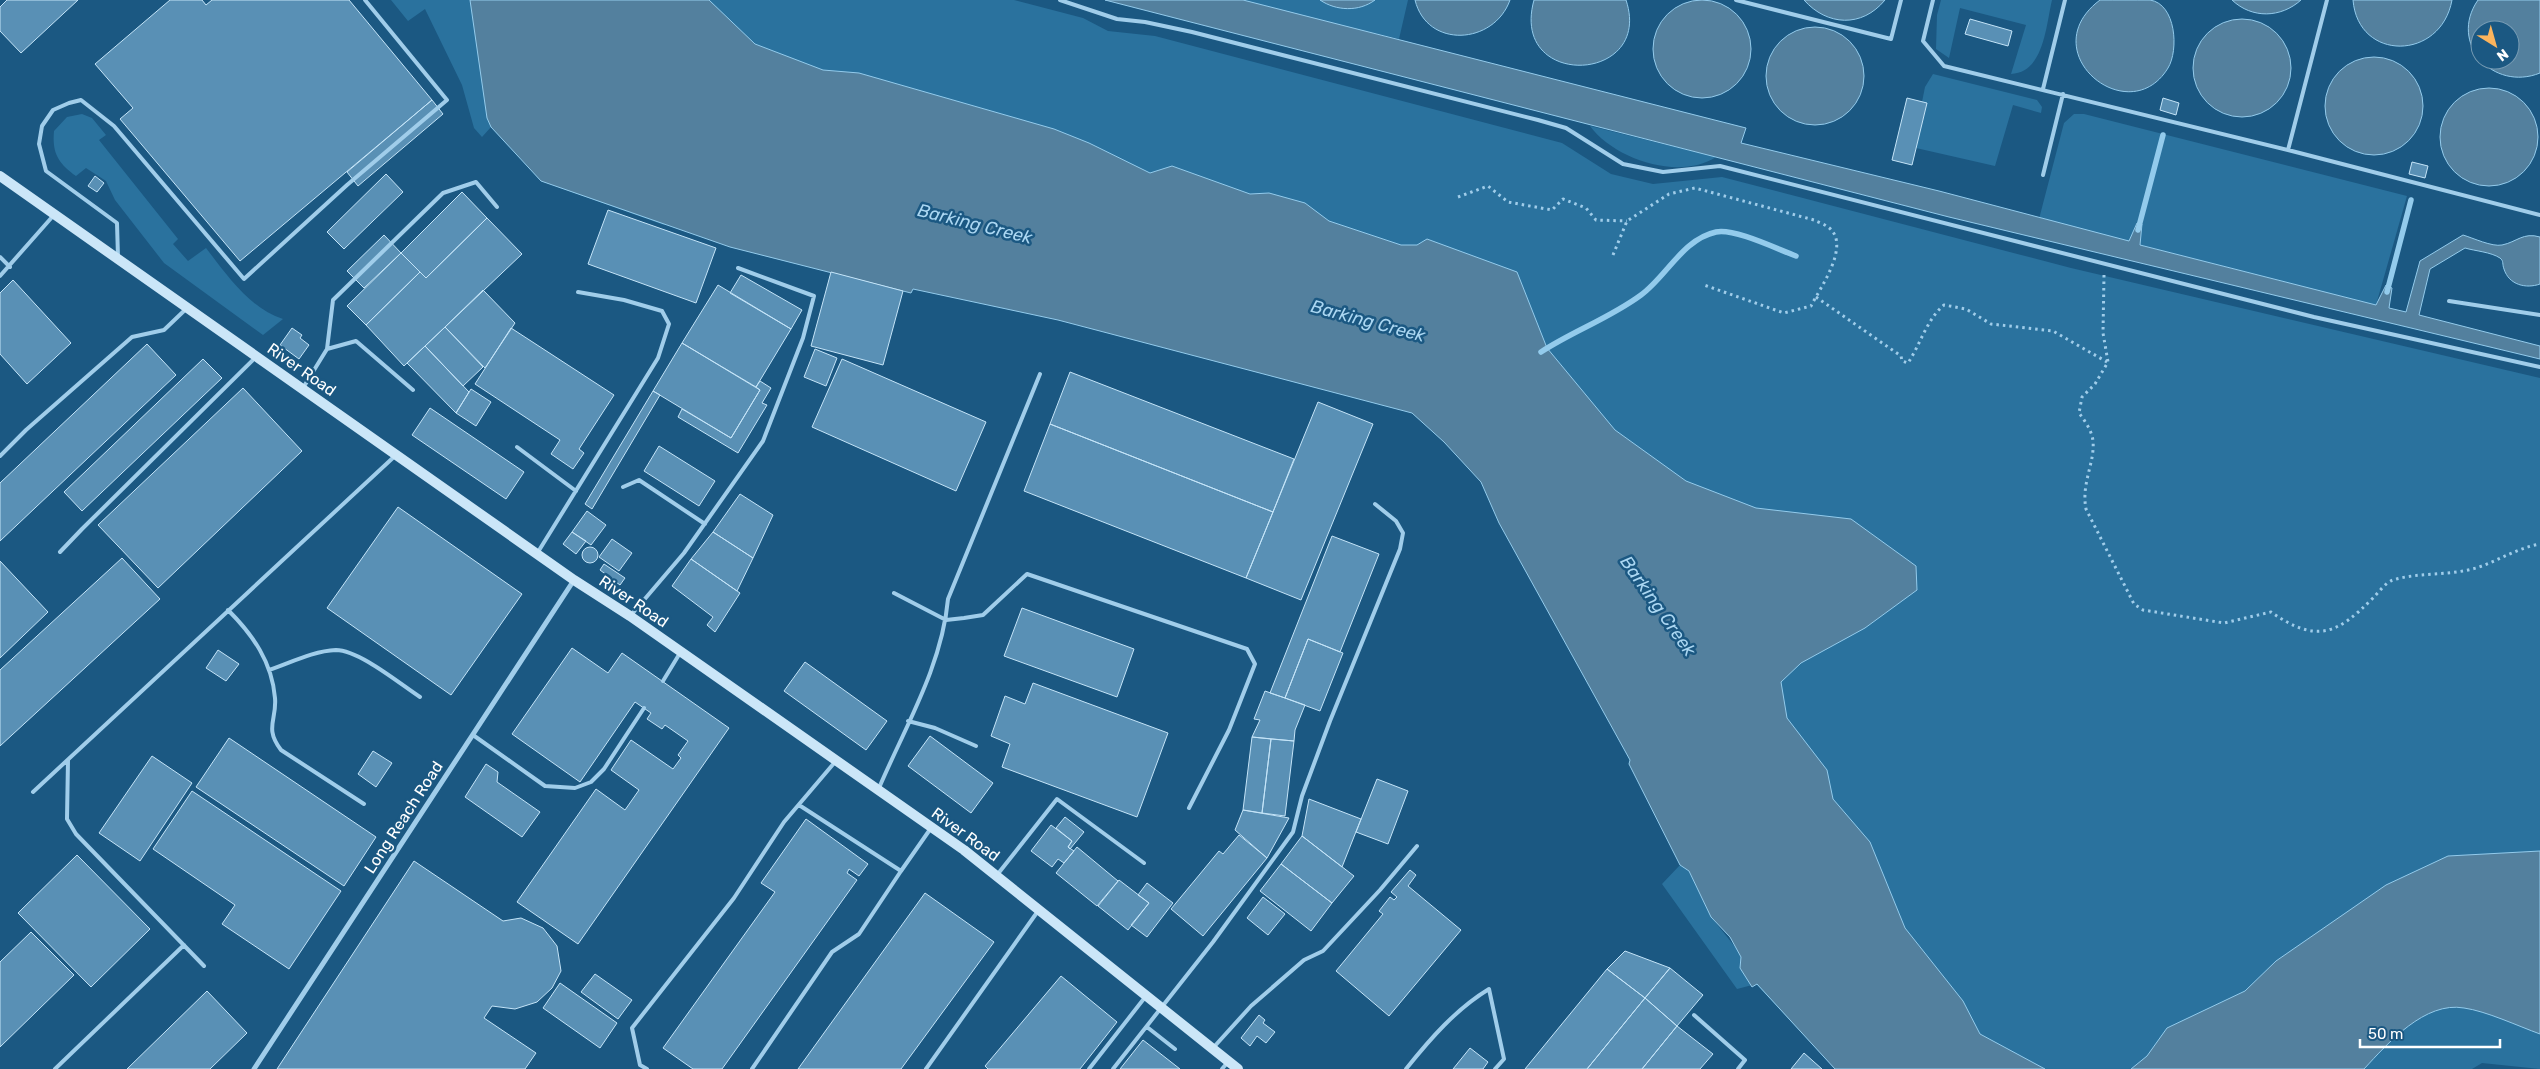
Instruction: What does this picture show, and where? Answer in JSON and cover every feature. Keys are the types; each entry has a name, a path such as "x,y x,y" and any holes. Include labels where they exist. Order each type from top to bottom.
{"street":[{"name":"River Road","path":"0,176 574,580 630,616 931,827 997,875 1213,1048 1225,1065 1238,1069"},
{"name":"Long Reach Road","path":"254,1069 574,580"}],"lane":[{"path":"118,259 117,223 46,171 39,144 42,126 53,110 82,100 99,112 178,200 244,279 347,185 447,100 365,0"},
{"path":"1060,0 1117,19 1145,22 1192,32 1566,128 1623,164 1663,172 1720,166 2314,317 2540,367"},
{"path":"1736,0 1890,39 1901,0"},
{"path":"1933,0 1923,41 1944,66 2288,150 2539,215 2540,208"},
{"path":"2043,89 2065,0"},
{"path":"2288,150 2327,0"},
{"path":"2043,175 2063,94"},
{"path":"303,388 327,349 333,300 443,193 476,182 497,207"},
{"path":"0,276 10,267 55,214"},
{"path":"0,257 10,267"},
{"path":"630,616 684,553 764,441 803,338 814,296 738,268"},
{"path":"537,553 658,358 669,324 662,311 624,300 578,292"},
{"path":"2449,302 2540,316"},
{"path":"0,456 26,430 132,337 164,330 188,308"},
{"path":"327,349 356,341 413,390"},
{"path":"60,552 257,356"},
{"path":"878,790 932,669 946,620 948,599 1040,374"},
{"path":"516,447 576,491"},
{"path":"33,792 397,454"},
{"path":"623,487 639,480 705,524"},
{"path":"1113,1069 1162,1008 1293,832 1302,796 1330,721 1400,549 1403,533 1396,521 1375,504"},
{"path":"894,593 946,620 983,615 1026,574 1247,649 1255,664 1229,730 1189,808"},
{"path":"228,610 264,655 276,700 271,723 273,739 281,750 364,804"},
{"path":"269,670 322,652 338,650 359,658 420,697"},
{"path":"662,681 681,652"},
{"path":"473,735 545,786 575,788 591,782 604,769 644,708"},
{"path":"908,720 935,728 976,746"},
{"path":"68,760 66,819 76,834 204,966"},
{"path":"646,1069 640,1064 632,1028 734,898 767,846 836,760"},
{"path":"997,875 1057,799 1144,863"},
{"path":"799,805 901,872"},
{"path":"752,1069 832,952 859,934 931,827"},
{"path":"1213,1048 1251,1006 1304,960 1323,951 1380,890 1417,846"},
{"path":"926,1069 1040,909"},
{"path":"55,1069 184,945"},
{"path":"1406,1069 1429,1040 1474,998 1489,989 1504,1059 1495,1069"},
{"path":"1089,1069 1147,996"},
{"path":"1694,1016 1745,1060 1738,1069"},
{"path":"1147,1027 1175,1049"}],"path":[{"path":"1458,197 1488,186 1508,202 1552,210 1563,200 1586,208 1596,220 1627,221"},
{"path":"1613,255 1627,221 1668,194 1695,188 1814,220 1830,228 1837,246 1835,259 1810,306 1784,313 1704,285"},
{"path":"2104,264 2103,333 2108,362 2096,384 2082,397 2079,413 2090,431 2094,443 2084,495 2086,509 2134,604 2143,610 2224,624 2271,612 2290,625 2310,630 2332,631 2352,619 2391,580 2476,568 2522,547 2540,544"},
{"path":"1815,296 1901,356 1902,361 1908,363 1918,348 1936,311 1944,304 1966,309 1991,324 2053,331 2108,362"}],"shaded area":[{"path":"391,0 496,0 665,224 541,181 491,127 482,137 474,128 462,85 425,9 408,21"},
{"path":"653,0 1014,0 1083,18 1108,31 1155,36 1562,143 1611,174 1653,184 1722,177 2071,268 2540,378 2540,935 2206,1069 1958,1069 1729,621 1105,197"},
{"path":"1236,0 1408,0 1399,39"},
{"path":"1941,0 2052,0 2042,46 2037,57 2022,72 2011,74 2026,25 1960,8 1949,58 1936,49 1937,15"},
{"path":"1933,74 2037,100 2042,107 2041,113 2013,105 1995,166 1916,148 1927,103 1922,102 1925,87"},
{"path":"82,114 92,118 106,135 99,140 178,239 173,244 188,261 206,248 249,299 271,314 283,319 263,335 164,263 115,200 106,181 86,168 76,176 65,167 55,151 54,131 67,117"},
{"path":"2074,114 2084,114 2407,196 2376,305 2140,245 2142,224 2137,223 2129,242 2039,219 2064,123"},
{"path":"1590,126 1716,157 1701,164 1684,167 1648,163 1631,157 1615,148 1601,138"},
{"path":"1680,865 1689,871 1711,917 1824,1057 1756,984 1737,989 1662,884"},
{"path":"2427,1001 2540,1012 2540,1069 2482,1063 2472,1069 2319,1069"}],"water":[{"name":"Barking Creek","path":"470,0 709,0 755,44 823,70 859,73 1054,129 1089,143 1150,173 1172,166 1250,194 1269,193 1305,203 1329,221 1401,245 1417,245 1427,239 1517,272 1547,348 1615,430 1686,481 1756,508 1851,519 1916,566 1917,590 1865,628 1801,663 1781,682 1787,718 1827,770 1833,799 1870,842 1905,928 1963,1001 1980,1034 2045,1069 1835,1069 1757,984 1752,987 1740,968 1741,957 1730,937 1711,917 1689,871 1680,865 1629,764 1630,760 1499,523 1481,482 1444,442 1412,413 1058,320 913,289 911,293 730,247 541,181 491,127 487,118"},
{"path":"1105,0 1243,0 1746,128 1741,143 1939,191 2129,241 2137,223 2142,224 2140,245 2376,305 2386,285 2392,288 2389,308 2406,312 2420,261 2463,235 2488,244 2498,245 2507,244 2529,236 2540,237 2540,284 2524,286 2514,282 2506,274 2500,258 2488,253 2465,248 2430,269 2419,315 2540,346 2540,359 1949,217"},
{"path":"1320,0 1375,0 1362,7 1348,9 1326,4"},
{"path":"1415,0 1510,0 1502,15 1490,26 1476,33 1461,35 1446,33 1433,27 1422,16"},
{"path":"1534,0 1626,0 1629,28 1620,48 1603,61 1581,65 1560,62 1542,50 1532,29"},
{"path":"1702,0 1721,3 1737,14 1748,30 1751,49 1748,68 1737,84 1721,95 1702,98 1683,95 1667,84 1656,68 1653,49 1656,30 1667,14 1683,3"},
{"path":"1804,0 1885,0 1866,15 1844,20 1823,15"},
{"path":"2100,0 2150,0 2159,3 2165,10 2173,29 2173,50 2168,68 2151,86 2131,92 2111,88 2094,77 2081,61 2076,42 2082,20"},
{"path":"2232,0 2301,0 2285,10 2266,14 2248,11"},
{"path":"2353,0 2452,0 2445,20 2433,34 2417,43 2400,46 2384,43 2369,35 2358,20"},
{"path":"2478,0 2540,0 2540,73 2523,77 2506,76 2492,70 2520,70 2520,20 2470,20 2470,40 2468,32 2470,16"},
{"path":"2242,19 2261,22 2277,33 2288,49 2291,68 2288,87 2277,103 2261,114 2242,117 2223,114 2207,103 2196,87 2193,68 2196,49 2207,33 2223,22"},
{"path":"1815,27 1834,30 1850,41 1861,57 1864,76 1861,95 1850,111 1834,122 1815,125 1796,122 1780,111 1769,95 1766,76 1769,57 1780,41 1796,30"},
{"path":"2374,57 2393,60 2409,71 2420,87 2423,106 2420,125 2409,141 2393,152 2374,155 2355,152 2339,141 2328,125 2325,106 2328,87 2339,71 2355,60"},
{"path":"2489,88 2508,91 2524,102 2535,118 2538,137 2535,156 2524,172 2508,183 2489,186 2470,183 2454,172 2443,156 2440,137 2443,118 2454,102 2470,91"},
{"path":"2540,851 2540,1034 2482,1012 2464,1008 2449,1008 2435,1011 2408,1026 2364,1069 2131,1069 2147,1056 2167,1028 2245,991 2276,961 2386,885 2448,856"}],"building":[{"path":"7,0 78,0 21,53 0,31 0,7"},
{"path":"170,0 202,0 206,5 212,0 349,0 432,100 240,261 120,119 133,108 95,64"},
{"path":"1970,19 2012,31 2008,46 1965,34"},
{"path":"1907,98 1927,103 1912,165 1892,160"},
{"path":"2163,98 2179,103 2176,115 2160,110"},
{"path":"432,100 443,114 358,186 347,172"},
{"path":"2412,162 2428,166 2425,178 2409,174"},
{"path":"386,174 403,192 344,249 327,232"},
{"path":"95,176 104,183 97,192 88,186"},
{"path":"462,192 487,218 426,278 401,253"},
{"path":"608,210 716,248 696,303 588,264"},
{"path":"487,218 522,254 404,366 366,325 420,272 426,278"},
{"path":"384,235 401,253 364,288 347,271"},
{"path":"401,253 420,272 366,325 347,306"},
{"path":"831,272 903,291 883,365 811,346"},
{"path":"741,275 802,310 791,329 730,293"},
{"path":"13,280 71,343 27,384 0,354 0,293"},
{"path":"718,285 791,329 756,387 682,343"},
{"path":"483,290 515,323 485,368 445,327"},
{"path":"445,327 483,367 463,386 425,346"},
{"path":"292,328 302,335 300,338 309,345 299,359 280,345"},
{"path":"511,328 614,395 579,449 584,453 573,469 551,454 560,440 475,384"},
{"path":"682,343 760,390 731,438 653,391"},
{"path":"147,344 176,375 0,541 0,483"},
{"path":"425,346 469,392 456,413 407,363"},
{"path":"815,349 837,358 826,386 804,377"},
{"path":"203,359 222,378 82,511 64,492"},
{"path":"842,359 986,422 956,491 812,427"},
{"path":"1070,372 1294,459 1273,512 1050,424"},
{"path":"760,381 771,388 762,403 767,405 738,453 678,417 682,409 731,438 760,390 756,387"},
{"path":"243,388 302,451 158,588 98,525"},
{"path":"471,389 491,402 476,426 456,413"},
{"path":"653,391 660,395 592,509 585,504"},
{"path":"1318,402 1373,424 1301,600 1246,578"},
{"path":"430,408 524,472 506,499 412,435"},
{"path":"1050,424 1273,512 1246,578 1024,491"},
{"path":"659,446 715,481 699,506 644,471"},
{"path":"740,494 773,515 753,558 713,532"},
{"path":"398,507 522,594 451,695 327,608"},
{"path":"587,511 606,525 591,545 572,532"},
{"path":"572,532 586,541 576,554 563,544"},
{"path":"713,532 753,558 737,591 691,559"},
{"path":"1332,536 1379,554 1340,652 1308,639 1285,698 1270,693"},
{"path":"612,539 632,553 619,571 599,557"},
{"path":"587,547 593,547 598,552 596,561 587,563 582,558 582,552"},
{"path":"122,558 160,599 0,746 0,670"},
{"path":"691,559 740,593 715,632 707,625 713,617 672,586"},
{"path":"0,561 48,612 0,658"},
{"path":"604,564 625,578 620,585 600,570"},
{"path":"1022,608 1134,649 1117,697 1004,656"},
{"path":"1308,639 1343,653 1320,711 1285,698"},
{"path":"572,648 608,673 622,653 729,728 578,944 517,902 596,789 625,810 639,790 611,770 631,740 673,769 681,758 678,755 688,741 665,725 662,729 647,719 651,713 635,702 580,782 512,734"},
{"path":"218,650 239,664 226,681 206,668"},
{"path":"805,662 887,721 866,750 784,691"},
{"path":"1033,683 1168,733 1137,817 1002,767 1010,744 991,736 1005,696 1025,704"},
{"path":"1265,691 1305,705 1295,730 1294,741 1252,737 1260,720 1254,719"},
{"path":"930,736 993,783 971,813 908,766"},
{"path":"1252,737 1271,739 1262,813 1243,810"},
{"path":"229,738 376,837 344,886 196,787"},
{"path":"1271,739 1294,741 1285,816 1262,813"},
{"path":"373,751 392,763 376,787 358,774"},
{"path":"152,756 192,783 140,861 99,833"},
{"path":"486,764 498,772 497,782 540,812 522,837 465,797"},
{"path":"1377,779 1408,791 1388,844 1356,832"},
{"path":"192,791 341,891 289,969 222,924 235,905 153,849"},
{"path":"1309,799 1361,819 1342,867 1302,836"},
{"path":"1243,810 1289,818 1267,858 1235,830"},
{"path":"1065,817 1084,832 1070,849 1068,847 1072,841 1056,828"},
{"path":"806,819 868,864 859,876 849,869 847,873 857,880 722,1069 693,1069 663,1048 775,892 761,883"},
{"path":"1051,825 1072,841 1068,847 1074,851 1064,863 1058,859 1052,867 1031,851"},
{"path":"1239,835 1267,858 1203,936 1171,909 1219,851 1223,854"},
{"path":"1302,836 1354,876 1332,903 1281,864"},
{"path":"1077,847 1118,881 1097,906 1056,873"},
{"path":"77,855 150,929 91,987 18,913"},
{"path":"414,861 503,921 521,918 543,928 557,946 561,971 552,988 537,1002 515,1009 492,1006 484,1018 536,1053 525,1069 277,1069"},
{"path":"1281,864 1332,903 1311,931 1260,891"},
{"path":"1410,870 1416,875 1408,886 1461,930 1389,1016 1336,971 1383,914 1379,911 1390,897 1394,900 1397,897 1391,892"},
{"path":"1119,880 1149,903 1128,930 1098,906"},
{"path":"1147,883 1173,903 1147,937 1131,925 1149,903 1138,895"},
{"path":"925,893 994,942 901,1069 798,1069"},
{"path":"1263,897 1285,914 1268,935 1247,918"},
{"path":"31,932 74,975 0,1047 0,962"},
{"path":"1625,951 1670,968 1645,998 1607,969"},
{"path":"1670,968 1703,995 1677,1026 1645,998"},
{"path":"1607,969 1645,998 1587,1069 1525,1069"},
{"path":"595,974 632,1000 618,1019 581,992"},
{"path":"1061,976 1117,1022 1080,1069 988,1069 985,1066"},
{"path":"560,983 617,1023 600,1048 543,1008"},
{"path":"207,991 247,1033 210,1069 127,1069"},
{"path":"1645,998 1677,1026 1642,1069 1587,1069"},
{"path":"1259,1015 1265,1020 1263,1023 1275,1032 1266,1043 1257,1036 1250,1046 1241,1038"},
{"path":"1677,1026 1713,1054 1700,1069 1642,1069"},
{"path":"1143,1040 1180,1069 1120,1069"},
{"path":"1470,1048 1488,1062 1483,1069 1453,1069"},
{"path":"1804,1053 1822,1069 1791,1069"}],"waterway":[{"path":"2138,230 2163,135"},
{"path":"2387,292 2411,200"},
{"path":"1541,352 1617,311 1641,295 1684,250 1704,236 1716,232 1733,233 1796,256"}]}
